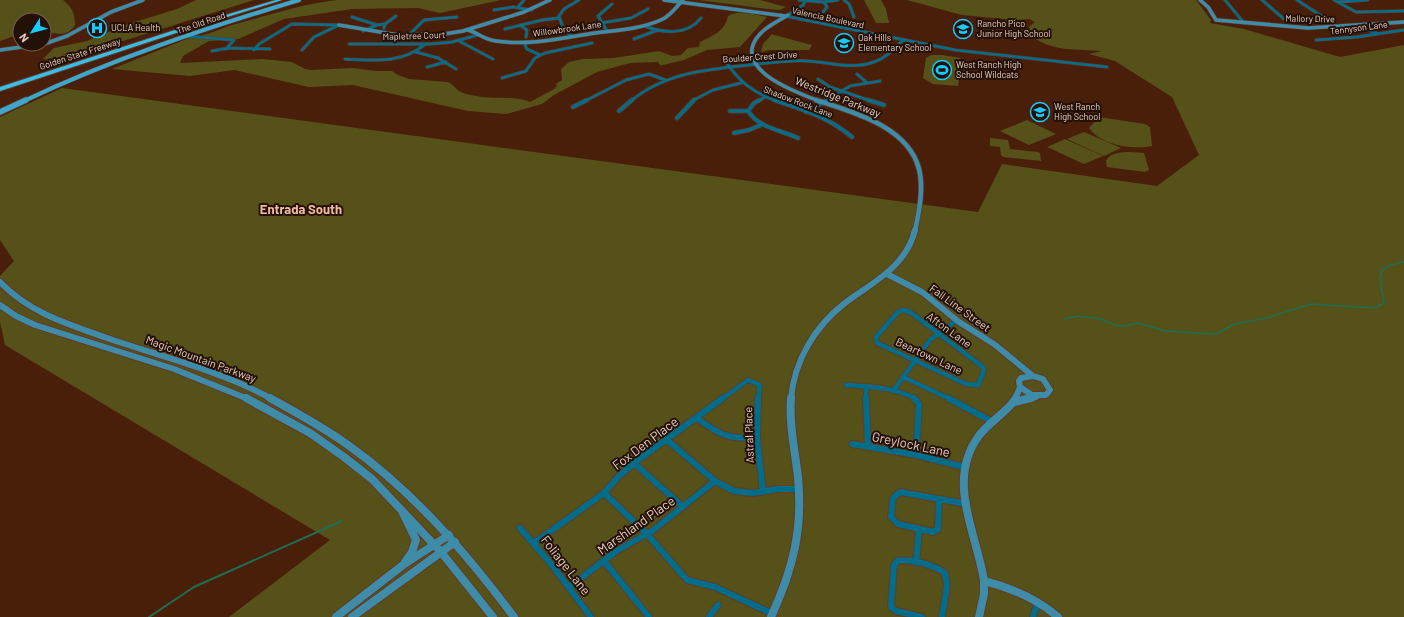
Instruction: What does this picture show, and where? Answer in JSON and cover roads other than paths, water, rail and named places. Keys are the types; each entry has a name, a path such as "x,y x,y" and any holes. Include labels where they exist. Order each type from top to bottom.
{"highway":[{"name":"Golden State Freeway","path":"0,84 268,0"},
{"name":"Golden State Freeway","path":"0,89 203,23 280,0"}],"main road":[{"name":"The Old Road","path":"0,108 70,77 175,36 293,0"},
{"name":"The Old Road","path":"0,112 53,88 185,36 299,0"}],"street":[{"path":"52,41 68,36 110,12 143,0"},
{"path":"518,7 524,0"},
{"path":"254,50 259,44 294,24 339,25 363,31 442,35 468,30 532,10 550,0"},
{"path":"559,18 564,9 579,0"},
{"name":"Valencia Boulevard","path":"664,0 764,11 904,40 981,54 1106,66"},
{"path":"799,0 824,2 838,0"},
{"path":"756,64 752,53 755,41 763,32 786,15 803,5 805,0"},
{"path":"844,0 849,4 854,17"},
{"name":"Mallory Drive","path":"1200,0 1208,7 1215,20 1308,28 1404,21"},
{"path":"1225,0 1244,22"},
{"path":"1262,0 1284,19"},
{"path":"1297,0 1326,19"},
{"path":"1335,1 1368,0"},
{"name":"Willowbrook Lane","path":"468,30 468,32 494,41 524,43 644,26 667,17 681,1"},
{"path":"1335,1 1356,12 1404,11"},
{"path":"823,12 827,7 824,2"},
{"path":"607,31 598,18 599,14 612,4"},
{"path":"494,10 518,7 532,10"},
{"path":"601,23 629,19 648,9"},
{"path":"363,31 377,25 385,24 396,16"},
{"path":"352,17 377,25"},
{"path":"410,34 424,20 457,17"},
{"path":"505,29 542,20 559,18"},
{"path":"559,18 562,25 571,36"},
{"path":"644,26 658,30 678,30 692,27 697,24 701,18"},
{"path":"384,28 385,24"},
{"path":"302,50 317,35 339,25"},
{"path":"520,25 527,30 526,37"},
{"path":"1355,25 1377,34"},
{"path":"634,39 651,34 658,30"},
{"name":"Tennyson Lane","path":"1316,40 1346,38 1404,30"},
{"name":"Mapletree Court","path":"349,44 424,45 459,41 478,35"},
{"path":"185,36 234,40 226,49"},
{"name":"Boulder Crest Drive","path":"619,111 631,101 665,80 695,70 756,64 801,62 844,65 869,64 885,58 904,40"},
{"path":"459,41 466,47 485,53 493,59"},
{"path":"524,43 526,49 540,55"},
{"path":"502,78 526,71 535,58 540,55 554,50 592,43"},
{"path":"345,59 386,59 416,52 424,45"},
{"path":"0,50 12,48"},
{"path":"212,51 226,49 270,49"},
{"path":"416,52 446,62 456,69"},
{"name":"Shadow Rock Lane","path":"725,61 741,83 765,97 837,124 852,137"},
{"path":"428,67 446,62"},
{"name":"Westridge Parkway","path":"756,64 764,74 778,84 858,114 884,128 906,146 919,166 921,186 914,235 902,257 887,274 838,309 816,333 802,356 793,384 790,410 791,437 799,489 799,523 788,578 772,616"},
{"path":"573,107 626,80 649,74 665,80"},
{"path":"857,74 866,82"},
{"path":"818,79 830,87 884,105"},
{"path":"806,112 850,86 866,82 880,81"},
{"path":"677,118 684,106 697,96 716,88 741,83"},
{"path":"748,111 754,103 765,97"},
{"path":"730,111 748,111"},
{"path":"748,111 751,117 763,124 798,138"},
{"path":"734,132 749,130 763,124"},
{"name":"Fall Line Street","path":"887,274 922,292 957,320 994,344 1033,376"},
{"name":"Magic Mountain Parkway","path":"0,282 15,297 50,317 128,346 220,376 259,392 332,433 385,472 420,504 452,538 486,579 514,617"},
{"name":"Magic Mountain Parkway","path":"0,305 16,316 35,325 187,374 219,386 280,415 309,433 360,469 402,509 471,586 493,617"},
{"name":"Afton Lane","path":"876,341 876,337 898,312 903,310 910,312 984,367 979,384 974,386"},
{"path":"893,391 930,340 957,320"},
{"name":"Beartown Lane","path":"876,341 974,386"},
{"path":"1014,402 1020,387 1019,381 1021,378 1017,364"},
{"path":"979,617 984,591 984,581 980,556 967,504 964,485 964,467 972,445 991,421 1014,402 1046,395 1050,390 1043,379 1033,376 1021,378"},
{"path":"903,377 963,405 991,421"},
{"name":"Fox Den Place","path":"534,543 604,493 618,476 748,380 754,382"},
{"name":"Astral Place","path":"754,382 760,384 756,411 756,438 763,492"},
{"path":"846,385 893,391 910,395 917,399 919,404 916,454"},
{"path":"866,387 868,446"},
{"path":"1020,387 1027,393 1037,397"},
{"path":"697,418 721,436 729,439 756,438"},
{"path":"667,440 715,481 734,491 743,493 763,492 777,489 799,489"},
{"name":"Greylock Lane","path":"852,444 916,454 964,467"},
{"path":"634,464 683,507"},
{"name":"Marshland Place","path":"569,588 604,560 629,543 647,534 715,481"},
{"path":"939,499 938,529 933,532 898,524 892,520 893,495 900,492 967,504"},
{"path":"604,493 647,534 687,580 714,587 772,616"},
{"path":"402,509 406,523 416,536 417,543 413,553 403,565"},
{"name":"Foliage Lane","path":"520,528 534,543 591,617"},
{"path":"916,563 919,530"},
{"path":"352,617 452,538"},
{"path":"336,617 403,565 438,548"},
{"path":"604,560 649,617"},
{"path":"922,617 896,611 891,607 890,602 895,562 902,560 938,568 947,576 942,617"},
{"path":"984,581 1013,588 1038,600 1058,617"},
{"path":"1033,617 1038,600"},
{"path":"709,617 718,606"}],"waterway":[{"path":"1065,319 1078,316 1101,319 1115,325 1125,326 1138,323 1166,331 1216,334 1234,324 1267,318 1311,304 1374,308 1384,303 1380,278 1382,270 1390,265 1404,262"},
{"path":"149,617 194,587 342,521"}],"place":[{"name":"UCLA Health","path":"97,28"},
{"name":"Rancho Pico Junior High School","path":"963,29"},
{"name":"Oak Hills Elementary School","path":"844,43"},
{"name":"West Ranch High School Wildcats","path":"942,70"},
{"name":"West Ranch High School","path":"1040,112"}],"district":[{"name":"Entrada South","path":"301,209"}]}
